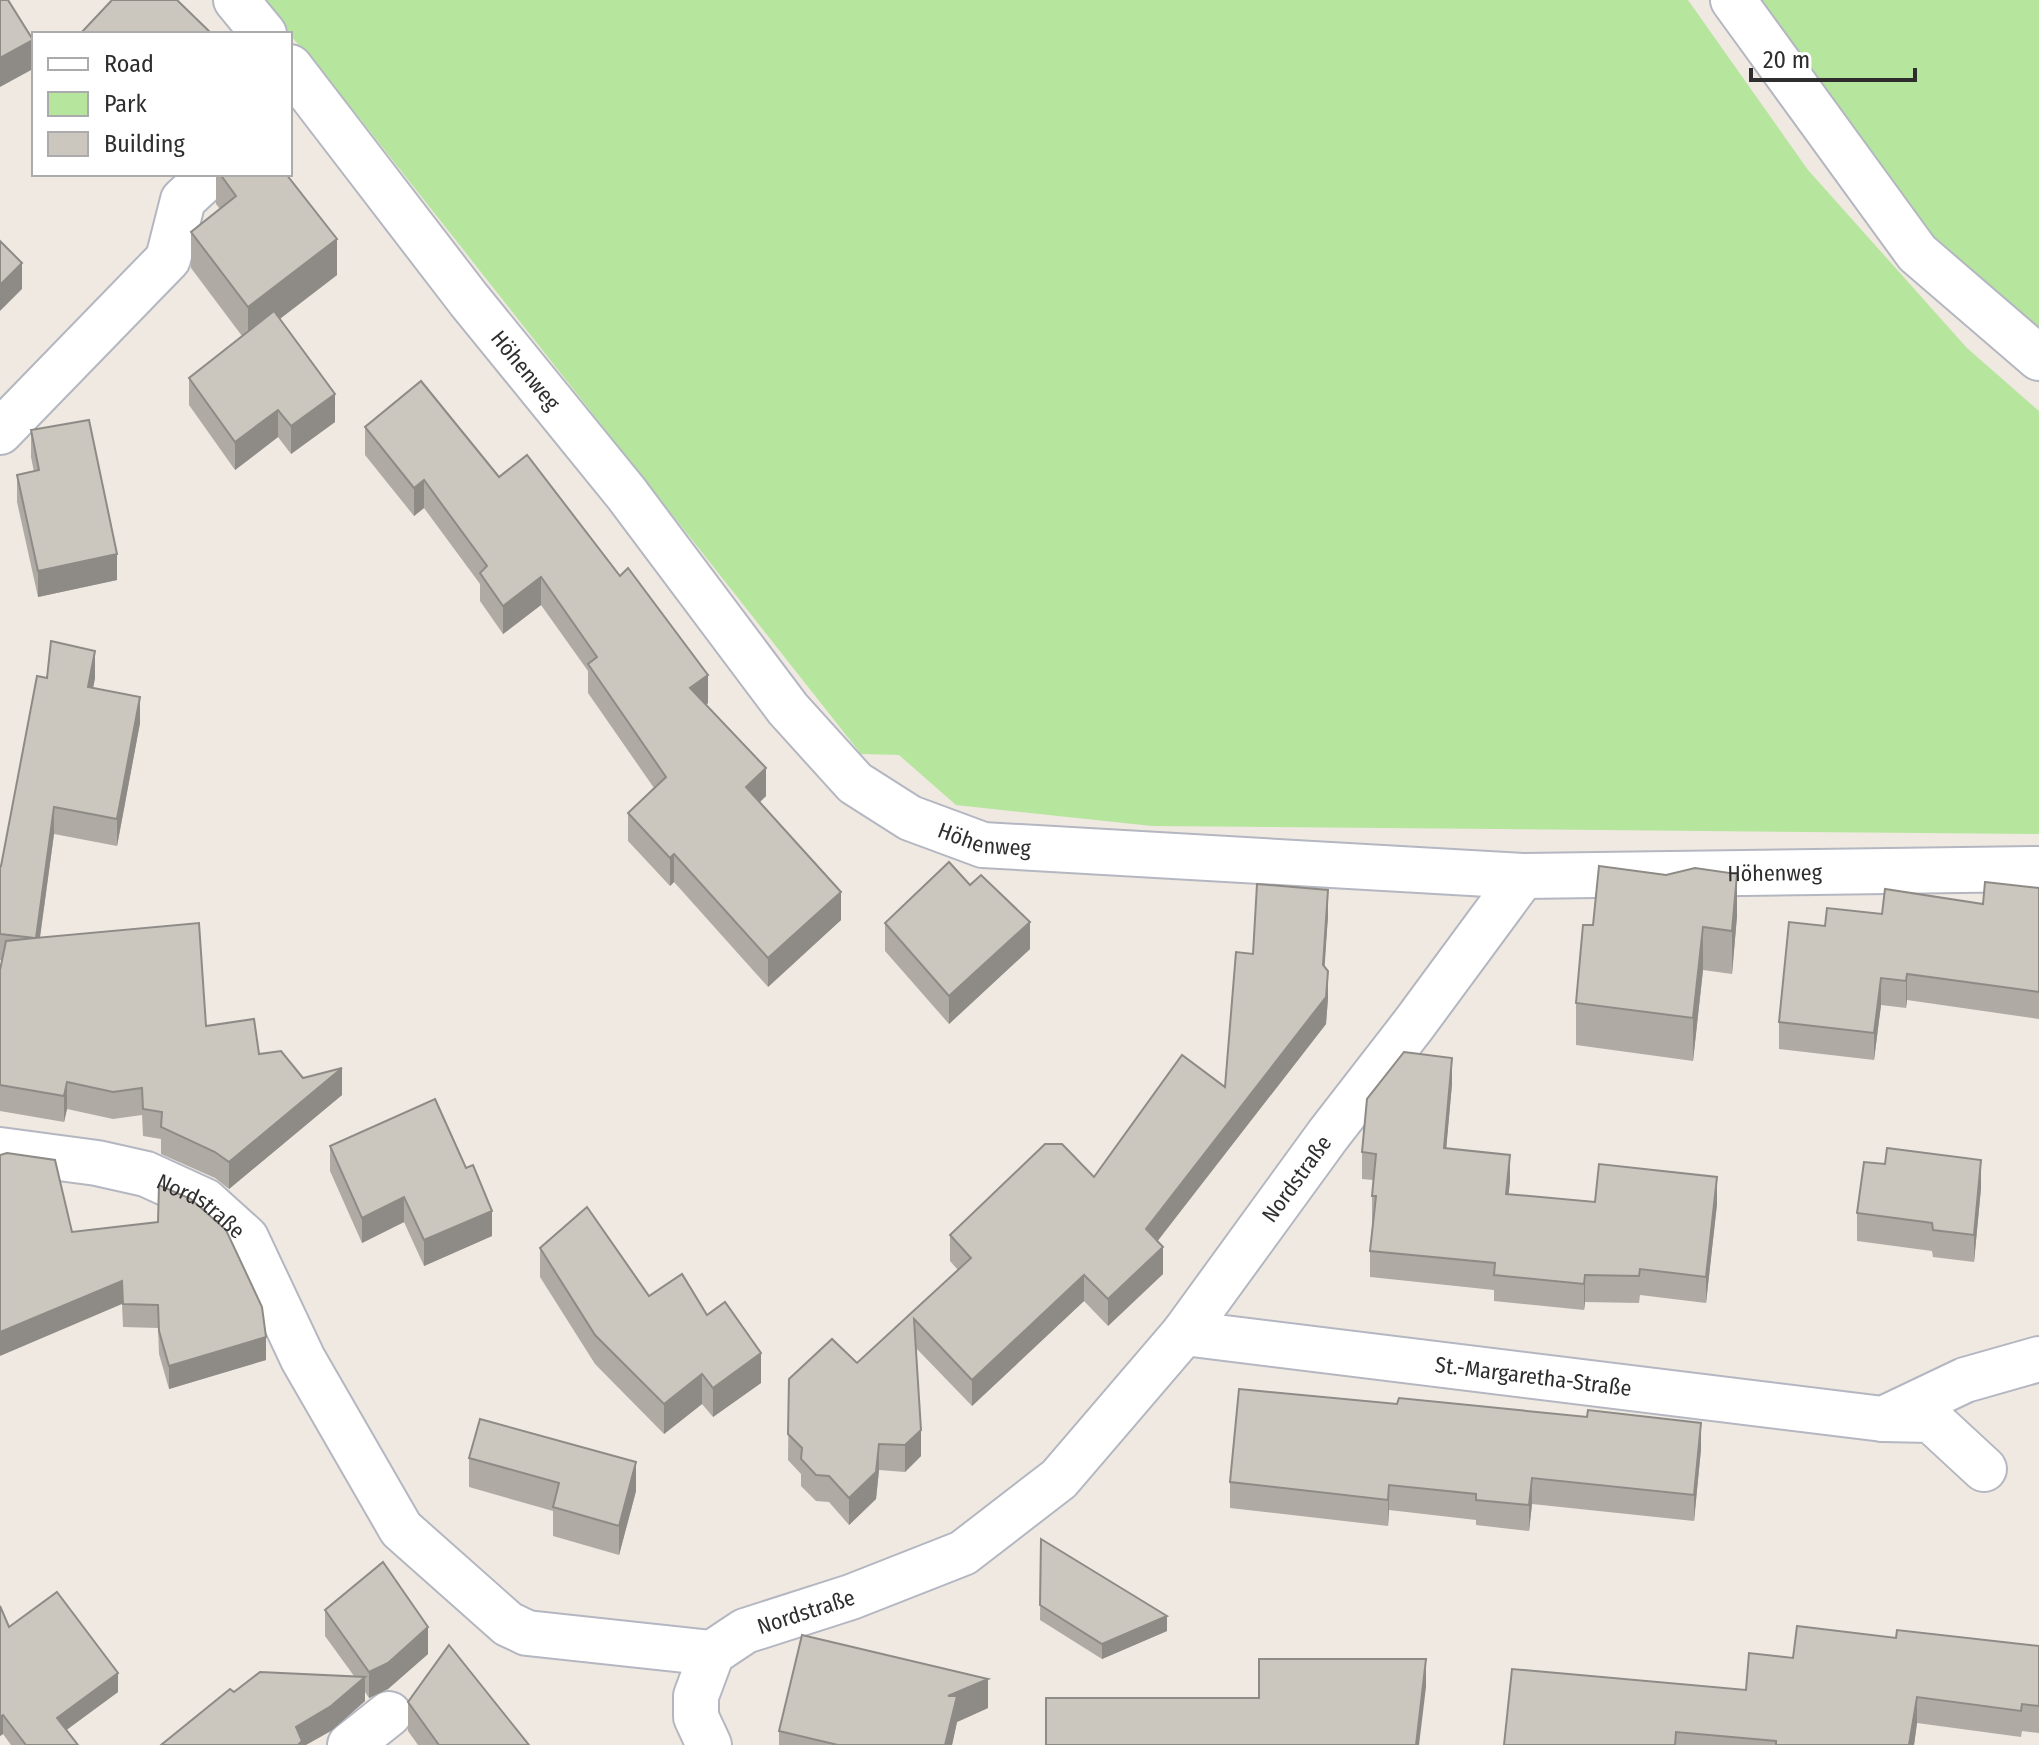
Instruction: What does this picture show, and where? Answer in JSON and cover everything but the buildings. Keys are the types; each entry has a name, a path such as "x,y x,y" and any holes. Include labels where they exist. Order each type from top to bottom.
{"street":[{"path":"236,0 262,32"},
{"path":"1733,0 1917,253 2039,358"},
{"name":"Höhenweg","path":"295,83 626,493 788,709 855,783 910,818 983,845 1523,876 2039,869"},
{"path":"0,432 168,259 183,200 209,176"},
{"name":"Nordstraße","path":"0,1150 97,1163 146,1174 205,1201 246,1238 303,1359 401,1529 508,1624 527,1633 712,1653 745,1631 851,1597 963,1553 1059,1479 1184,1333 1523,876"},
{"name":"St.-Margaretha-Straße","path":"1184,1333 1883,1419 1931,1420 1984,1469"},
{"path":"1883,1419 1965,1380 2039,1359"},
{"path":"709,1745 696,1717 696,1696 712,1653"},
{"path":"350,1745 389,1714"}],"green space":[{"path":"261,0 1688,0 1808,170 1967,348 2039,411 2039,834 1152,826 956,805 899,755 861,754 357,115 292,37 292,32 288,32"},
{"path":"1746,0 2039,0 2039,346 1923,248"}]}
